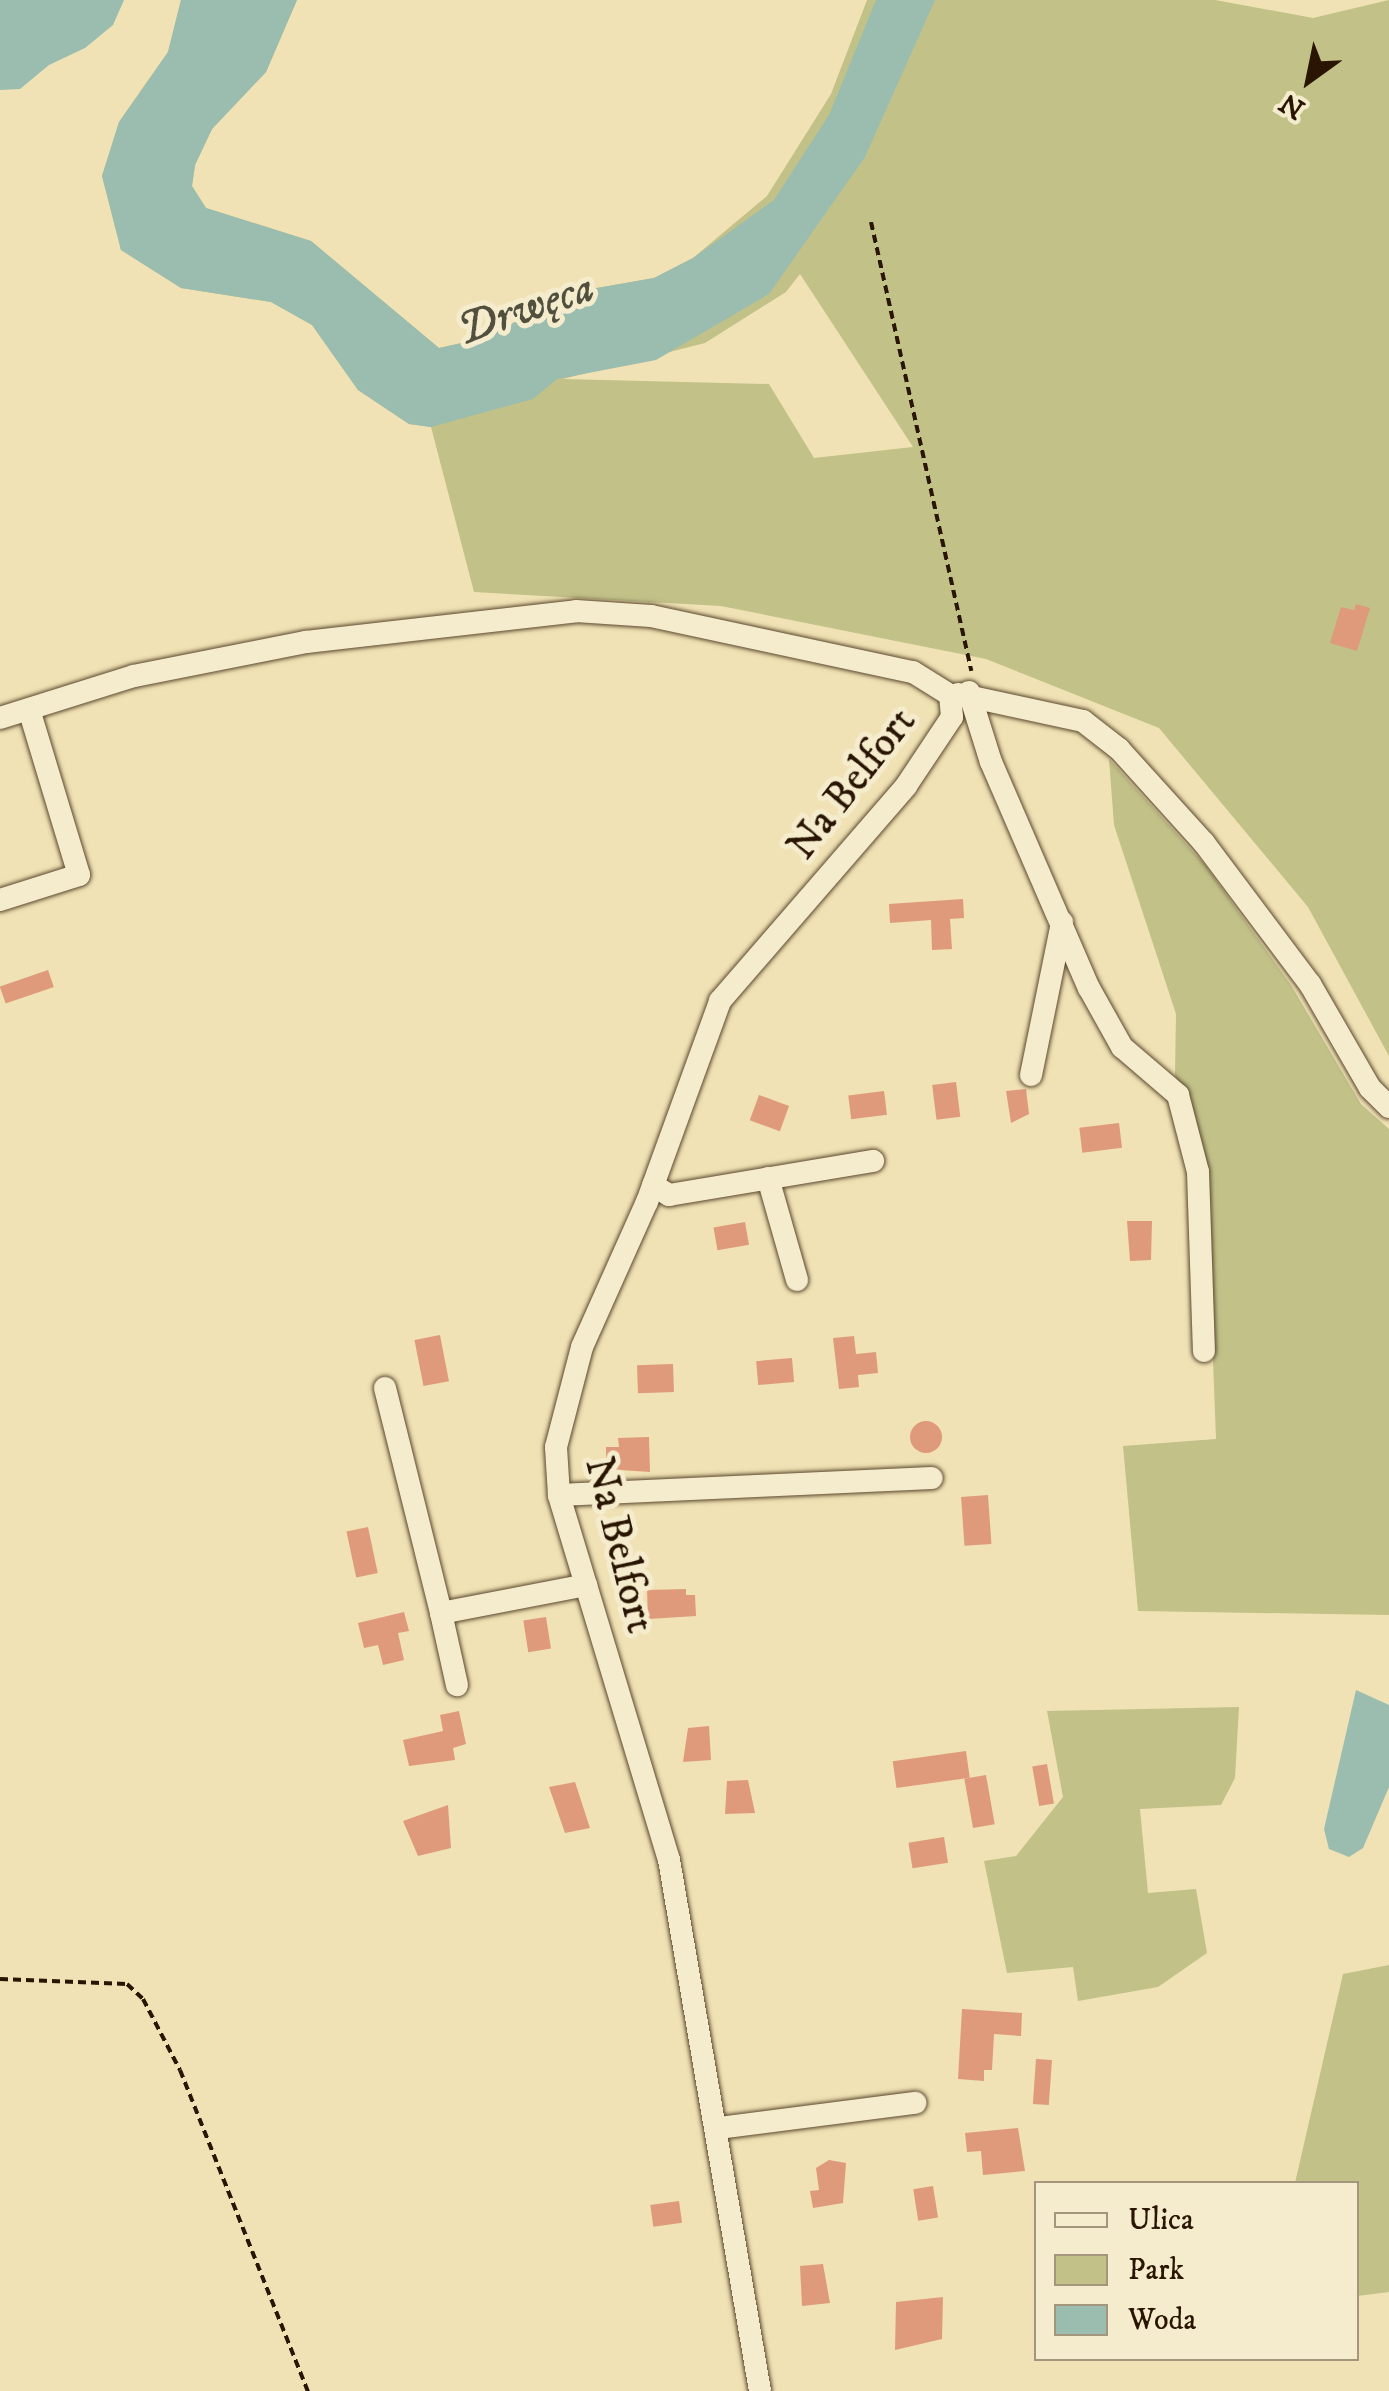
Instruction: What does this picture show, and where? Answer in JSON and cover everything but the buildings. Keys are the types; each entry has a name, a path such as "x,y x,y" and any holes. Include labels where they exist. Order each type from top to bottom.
{"street":[{"path":"0,718 134,676 306,642 576,612 651,616 914,672 959,694 1083,721 1118,750 1204,843 1310,984 1370,1088 1389,1107"},
{"path":"959,694 1122,1047 1178,1095 1198,1172 1204,1351"},
{"name":"Na Belfort","path":"760,2391 719,2128 669,1860 559,1495 556,1447 567,1391 653,1185 720,1001 906,786 952,718 959,694"},
{"path":"0,900 79,876 29,709"},
{"path":"1031,1075 1062,922"},
{"path":"653,1185 670,1195 873,1161"},
{"path":"768,1178 797,1280"},
{"path":"385,1388 457,1684"},
{"path":"559,1495 932,1478"},
{"path":"441,1613 586,1585"},
{"path":"719,2128 915,2103"}],"path":[{"path":"871,222 964,633 959,694"},
{"path":"0,1978 126,1984 143,1999 180,2070 308,2391"}],"green space":[{"path":"181,0 297,0 266,72 212,129 195,165 192,186 206,208 311,241 439,348 484,338 574,292 654,278 693,258 767,196 831,94 867,0 1215,0 1313,18 1389,0 1389,1056 1308,907 1159,728 986,659 721,606 474,592 431,427 409,424 358,390 312,325 271,302 181,288 121,250 102,176 119,122 168,52","holes":["800,274 913,447 814,458 769,384 563,379 705,343 786,292"]},
{"path":"1109,759 1205,865 1291,985 1361,1104 1389,1129 1389,1615 1138,1611 1123,1446 1216,1439 1205,1169 1175,1075 1176,1014 1114,825"},
{"path":"1239,1707 1235,1778 1221,1805 1140,1809 1148,1893 1196,1889 1207,1953 1158,1987 1078,2001 1073,1967 1007,1973 984,1861 1016,1856 1063,1797 1047,1711"},
{"path":"1389,1965 1389,2292 1359,2296 1359,2181 1295,2181 1343,1974"}],"water":[{"path":"0,0 124,0 113,25 85,48 49,65 20,89 0,90"},
{"path":"181,0 297,0 266,72 212,129 195,165 192,186 206,208 311,241 439,348 484,338 574,292 654,278 693,258 774,200 829,115 876,0 935,0 865,157 769,294 656,360 557,379 533,399 431,427 409,424 358,390 312,325 271,302 181,288 121,250 102,176 119,122 168,52"},
{"path":"1356,1690 1389,1705 1389,1787 1363,1848 1349,1857 1329,1849 1324,1829"}],"water label":[{"name":"Drwęca","path":"526,310"}]}
